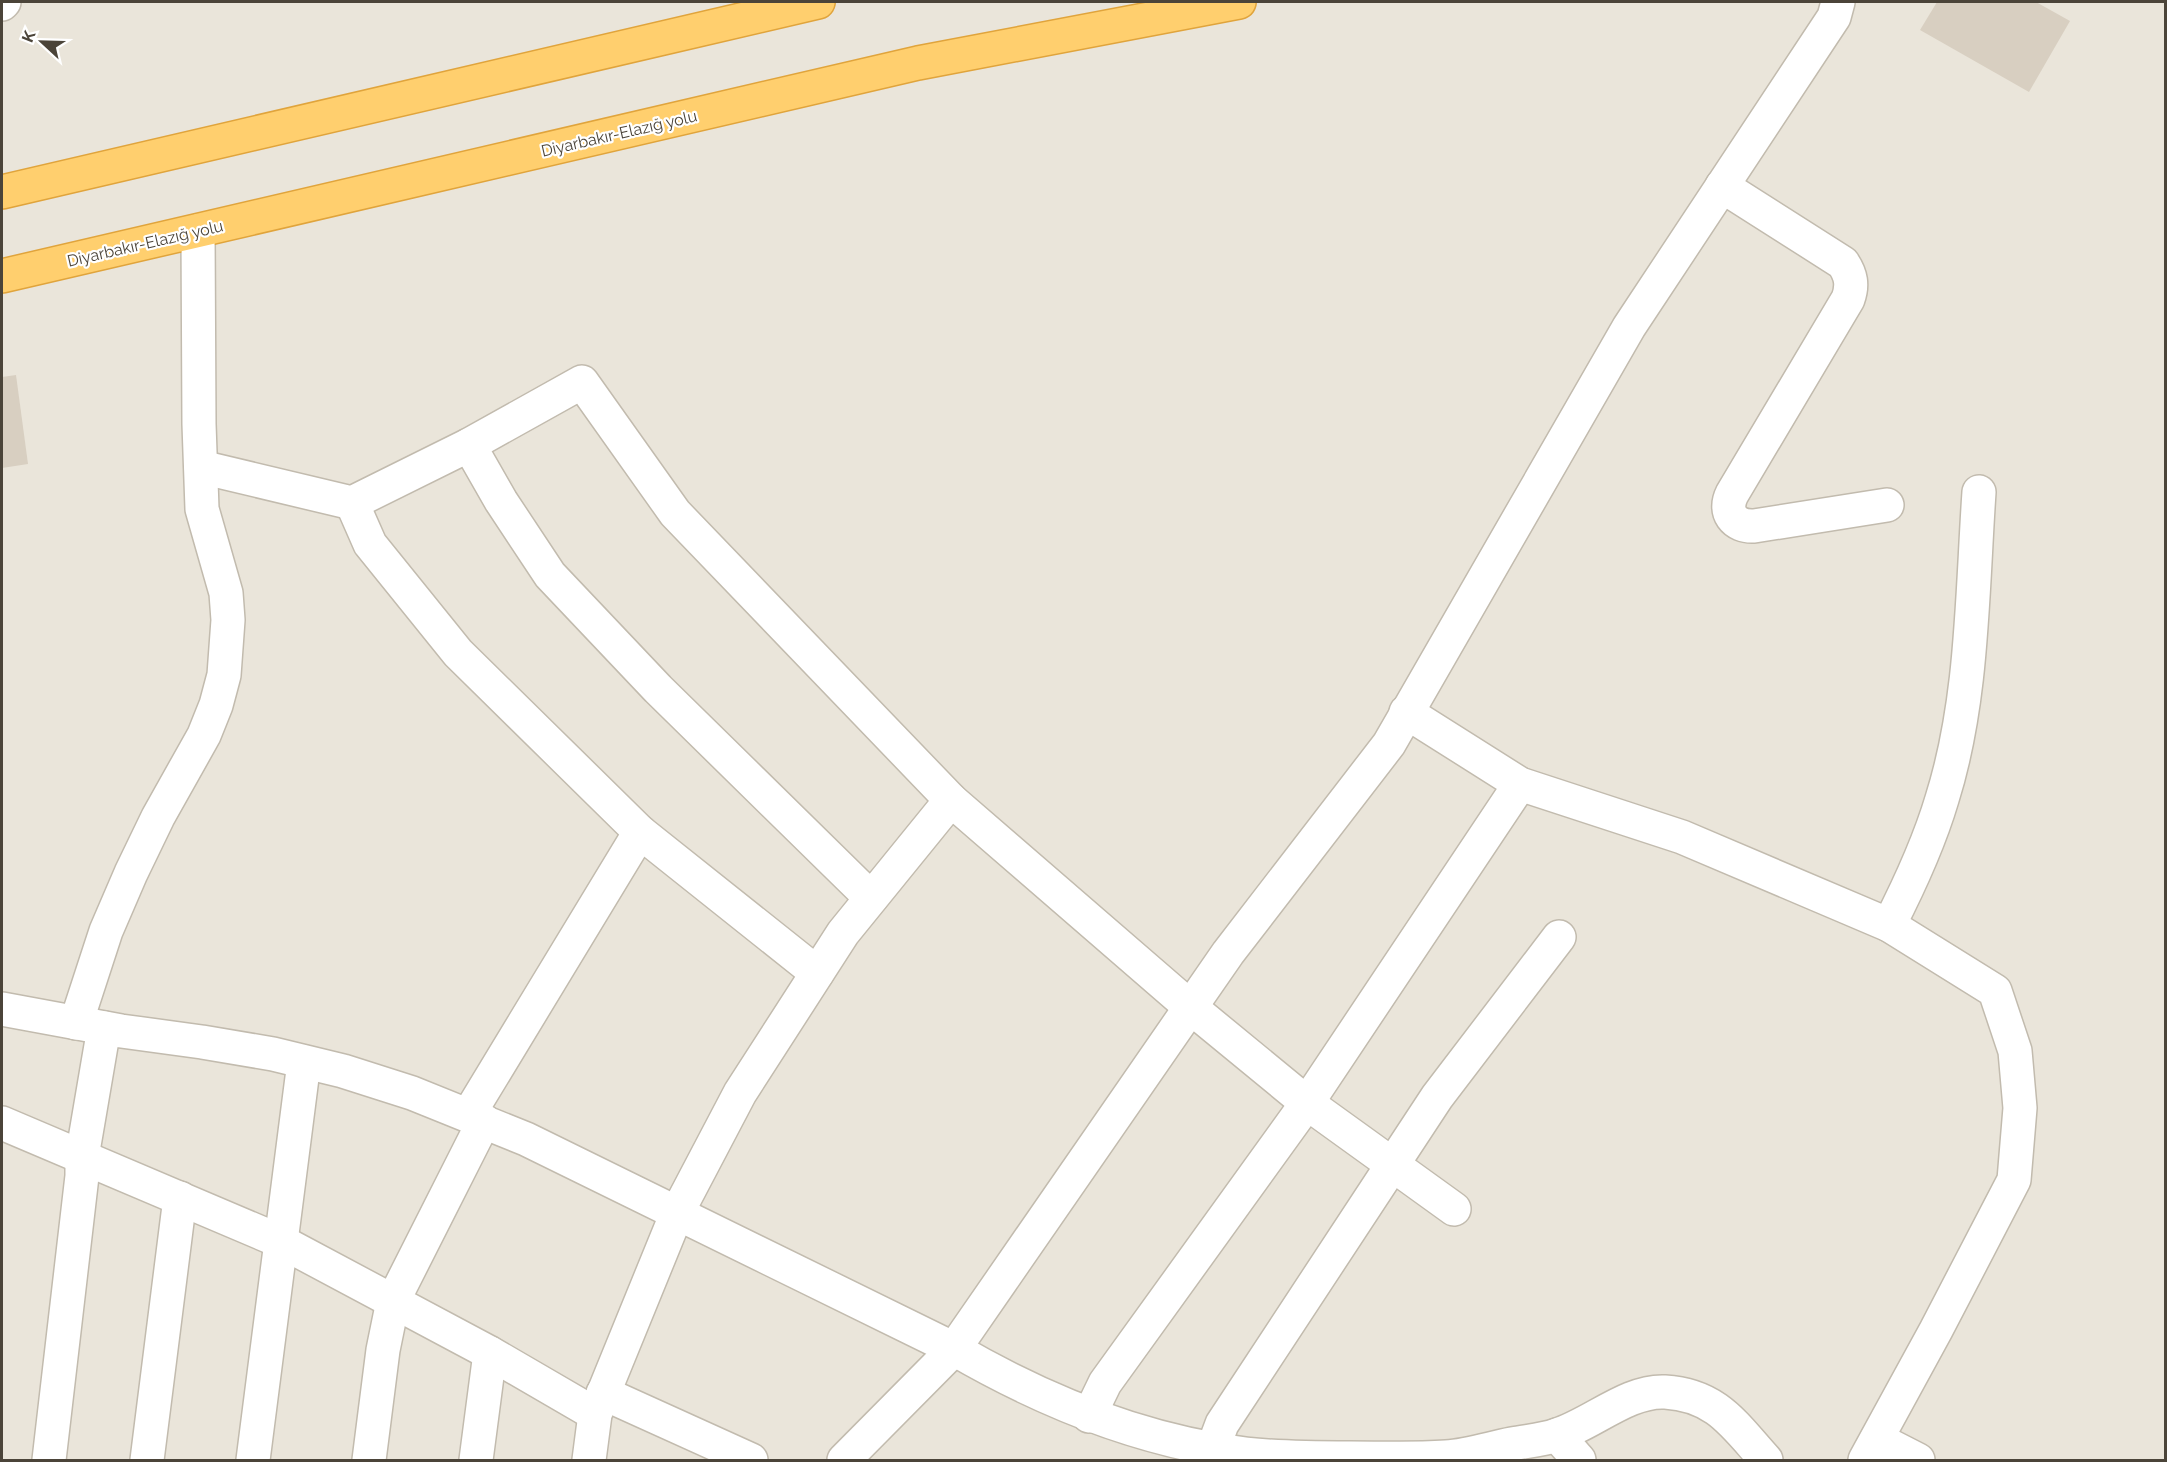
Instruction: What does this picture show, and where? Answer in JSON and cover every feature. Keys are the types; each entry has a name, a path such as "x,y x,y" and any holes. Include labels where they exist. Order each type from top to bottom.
{"highway":[{"path":"2,192 818,2"},
{"name":"Diyarbakır-Elazığ yolu","path":"2,276 918,63 1239,2"}],"street":[{"path":"844,1461 954,1349 1189,1006 1389,744 1629,327 1834,17 1839,2"},
{"path":"1722,186 1843,263 1851,279 1848,299 1728,502 1728,511 1732,519 1745,527 1887,505"},
{"path":"49,1461 80,1188 90,1026 106,931 158,817 204,735 216,705 224,675 228,620 226,593 202,509 198,231"},
{"path":"201,467 352,503 469,445 582,382 675,513 951,800 1189,1006 1307,1103 1454,1209"},
{"path":"469,445 501,501 550,574 658,689 871,898"},
{"path":"1889,925 1928,842 1943,798 1962,713 1979,492"},
{"path":"352,503 370,544 458,653 640,832 817,973"},
{"path":"1406,712 1520,784 1682,837 1889,925 1995,991 2015,1051 2020,1108 2014,1180 1871,1450 1918,1461"},
{"path":"1089,1416 1106,1383 1307,1103 1520,784"},
{"path":"589,1461 599,1403 677,1214 740,1093 843,933 951,800"},
{"path":"369,1461 383,1350 393,1301 477,1118 640,832"},
{"path":"1213,1448 1222,1424 1437,1097 1559,937"},
{"path":"2,1009 90,1026 212,1043 304,1062 412,1093 526,1139 954,1349 998,1375 1043,1397 1137,1432 1245,1454 1301,1458 1447,1457 1557,1435 1645,1393 1681,1394 1720,1409 1766,1461"},
{"path":"253,1461 304,1062"},
{"path":"2,1123 280,1241 490,1353 599,1403 751,1461"},
{"path":"147,1461 180,1198"},
{"path":"476,1461 490,1353"},
{"path":"1557,1435 1579,1461"}],"shaded area":[{"path":"2,2 2165,2 2165,1460 2,1460"}],"building":[{"path":"1937,2 2036,2 2070,21 2029,92 1920,30"},
{"path":"16,375 28,464 2,468 2,377"}]}
